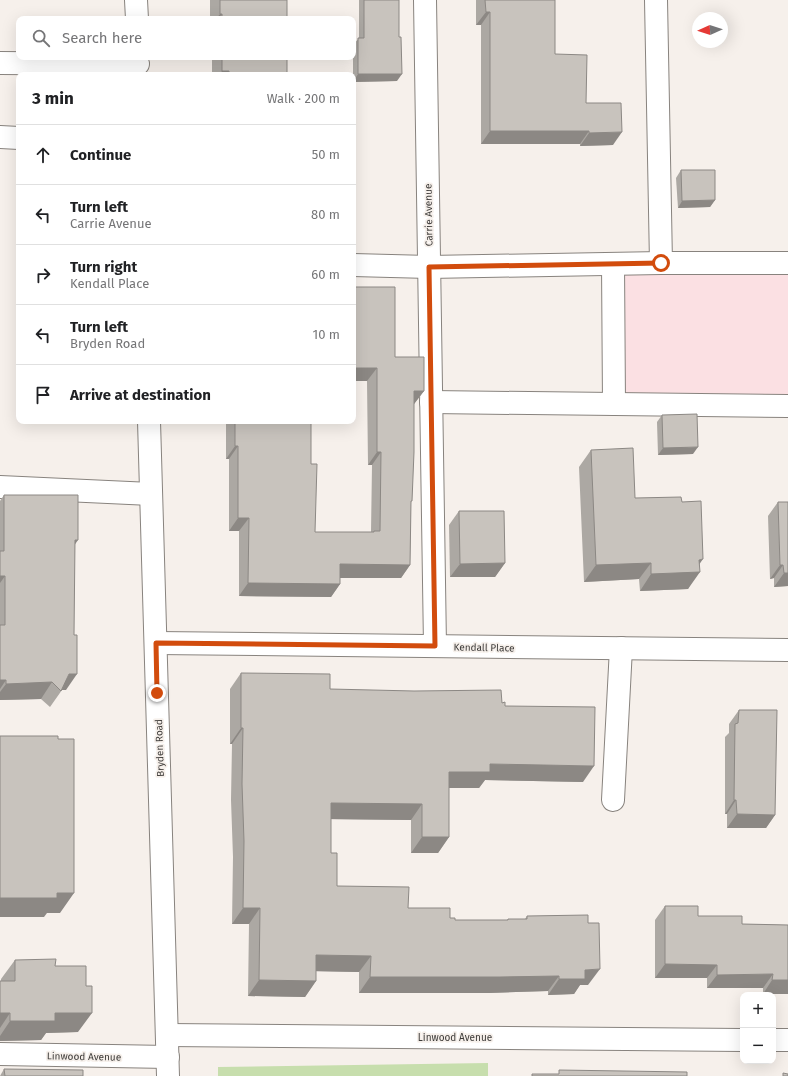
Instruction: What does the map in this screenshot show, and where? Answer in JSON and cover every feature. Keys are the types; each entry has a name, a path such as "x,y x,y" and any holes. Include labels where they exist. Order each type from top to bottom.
{"street":[{"path":"136,0 137,16"},
{"name":"Carrie Avenue","path":"425,0 435,646"},
{"path":"656,0 661,263"},
{"path":"0,63 138,65"},
{"path":"0,137 16,138"},
{"path":"356,265 429,267 661,263 788,263"},
{"path":"613,264 614,404"},
{"path":"431,402 788,406"},
{"name":"Bryden Road","path":"149,424 168,1066"},
{"path":"0,488 151,494"},
{"name":"Kendall Place","path":"156,643 788,650"},
{"path":"613,800 621,648"},
{"name":"Linwood Avenue","path":"167,1035 740,1040"},
{"path":"776,1040 788,1040"},
{"name":"Linwood Avenue","path":"0,1054 168,1066"}],"shaded area":[{"path":"616,257 788,258 788,410 618,408"}],"green space":[{"path":"488,1063 488,1076 218,1076 218,1067"}],"building":[{"path":"220,0 287,0 287,16 222,16 222,14 220,14"},
{"path":"364,0 399,0 399,37 401,37 402,74 358,74 358,38 364,38"},
{"path":"485,0 555,0 555,54 587,55 586,103 621,103 622,132 589,133 589,131 490,131 490,12 486,12"},
{"path":"222,60 287,60 287,72 222,71"},
{"path":"681,170 715,170 715,200 682,201"},
{"path":"356,287 395,287 395,357 424,357 424,391 414,391 414,452 411,501 410,565 340,564 340,584 248,583 249,518 238,518 238,446 235,446 235,424 311,424 311,464 317,464 315,532 380,531 381,452 377,452 377,368 356,368"},
{"path":"697,414 698,447 663,448 662,415"},
{"path":"633,448 635,498 681,497 682,502 701,501 703,559 699,560 700,572 651,574 651,563 596,565 591,450"},
{"path":"4,495 78,495 78,540 75,540 74,635 77,635 77,674 69,674 61,691 52,682 6,684 6,680 0,680 0,625 5,625 5,576 0,576 0,551 4,551"},
{"path":"778,502 788,502 788,573 784,573 783,565 780,565"},
{"path":"459,511 504,511 505,563 460,564"},
{"path":"241,673 330,674 330,689 414,691 501,690 502,703 505,702 505,706 595,707 594,766 490,764 490,772 449,772 449,837 422,837 422,804 331,803 331,853 337,853 337,886 409,887 408,908 450,908 450,918 455,918 455,920 508,920 527,919 527,916 588,915 588,923 599,923 600,969 585,970 585,979 559,979 559,976 370,977 371,956 316,955 316,981 259,980 260,908 243,908 244,841"},
{"path":"739,710 777,710 775,815 737,814 736,800 734,800 735,724 738,723"},
{"path":"0,736 58,736 58,739 74,739 74,893 57,893 57,898 0,898"},
{"path":"665,906 698,906 698,916 742,916 742,924 788,925 788,980 772,980 773,974 717,975 717,965 665,964"},
{"path":"56,959 55,966 86,966 86,986 92,986 92,1013 55,1013 55,1021 10,1021 10,1013 0,1013 0,981 15,981 15,960"},
{"path":"4,1069 83,1070 83,1076 5,1076"},
{"path":"559,1070 687,1072 687,1076 532,1076 532,1074 559,1074"},
{"path":"783,1073 788,1074 788,1076 783,1076"}],"route":[{"path":"157,693 156,643 435,646 429,267 661,263"}]}
